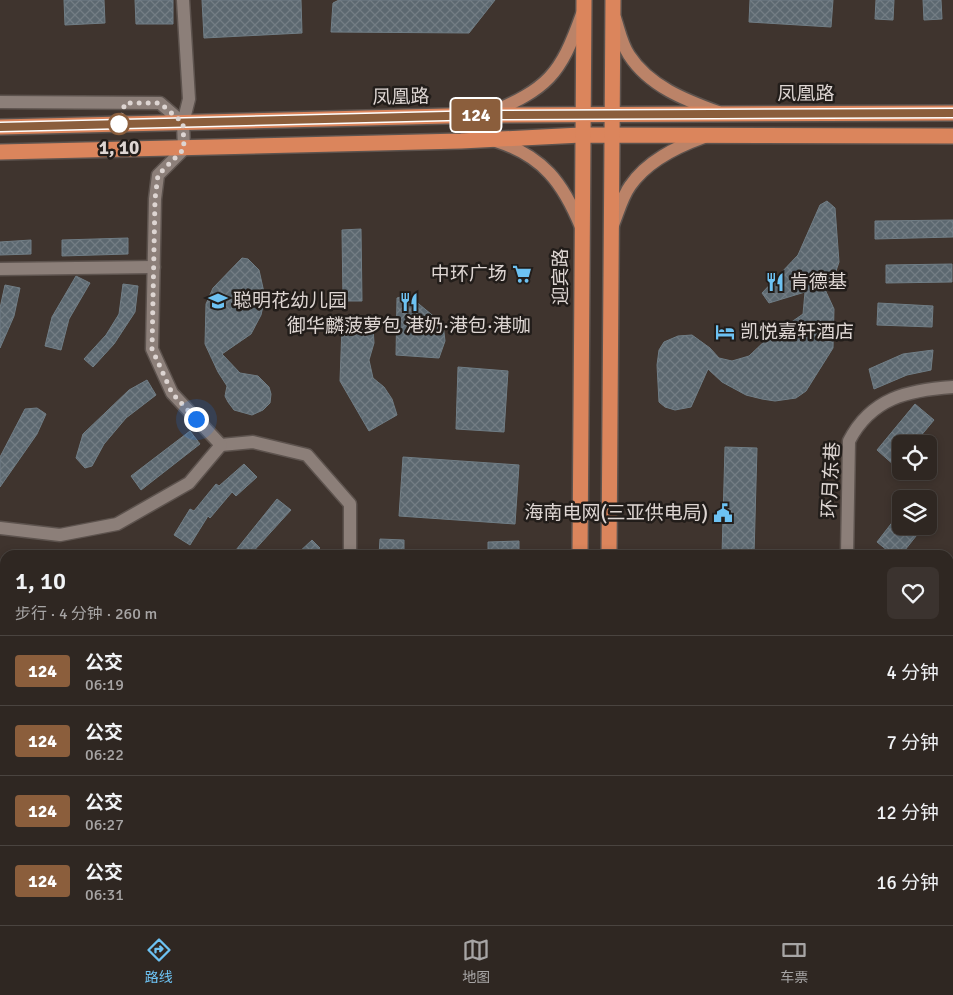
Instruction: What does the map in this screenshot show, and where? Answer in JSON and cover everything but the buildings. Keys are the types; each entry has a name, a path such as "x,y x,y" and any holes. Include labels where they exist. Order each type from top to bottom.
{"highway":[{"name":"迎宾路","path":"580,550 581,135 584,5"},
{"path":"609,550 613,6"},
{"name":"凤凰路","path":"0,127 487,115 953,113"},
{"path":"0,152 184,149 581,135 953,136"}],"main road":[{"path":"487,115 520,100 551,78 568,52 584,5"},
{"path":"613,6 628,54 648,77 678,97 723,114"},
{"path":"611,230 630,186 650,165 677,147 708,136"},
{"path":"488,138 516,147 542,165 569,196 581,228"}],"street":[{"path":"183,0 189,99 183,123 184,149 158,175 155,199 152,349 172,393 221,445"},
{"path":"0,102 160,103 183,123"},
{"path":"0,270 154,267"},
{"name":"环月东巷","path":"847,550 849,441 856,428 877,405 933,388 953,387"},
{"path":"0,528 60,535 117,524 189,483 221,445 252,442 307,456 350,504 350,550"}],"bus line":[{"name":"124","path":"0,127 487,115 953,113"}],"place":[{"name":"1, 10","path":"119,124"},
{"name":"中环广场","path":"522,274"},
{"name":"肯德基","path":"775,282"},
{"name":"聪明花幼儿园","path":"218,301"},
{"name":"御华麟菠萝包 港奶·港包·港咖","path":"409,302"},
{"name":"凯悦嘉轩酒店","path":"725,332"},
{"name":"海南电网(三亚供电局)","path":"723,513"}],"route":[{"path":"119,124 125,103 160,103 183,123 184,149 158,175 155,199 152,349 172,393 196,419"}]}
